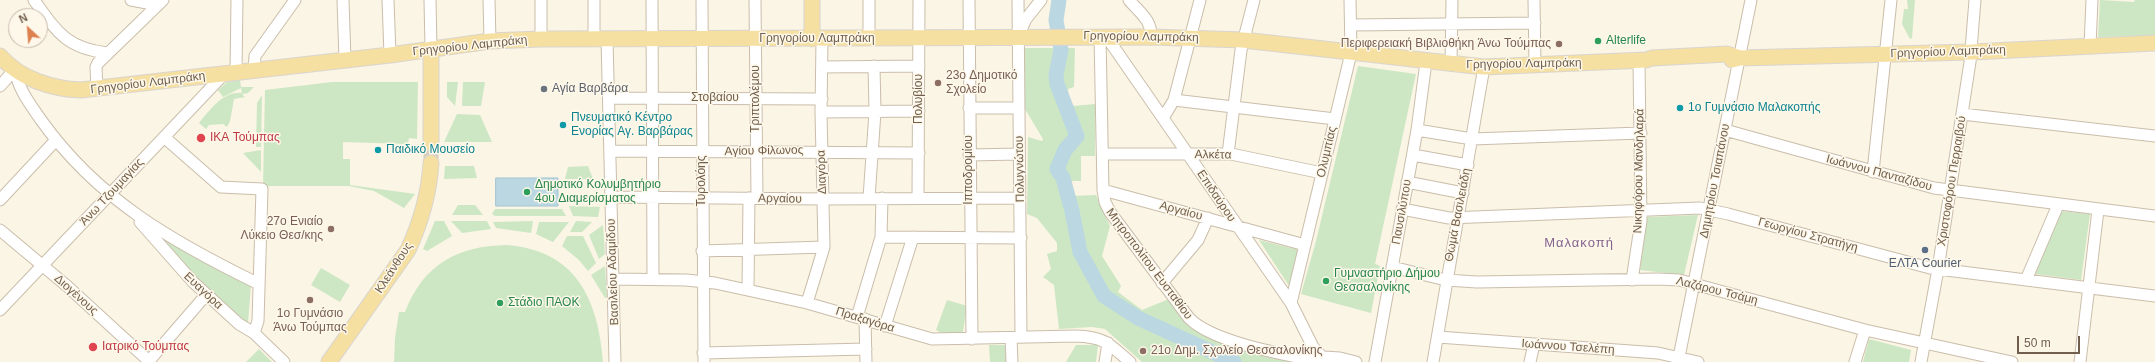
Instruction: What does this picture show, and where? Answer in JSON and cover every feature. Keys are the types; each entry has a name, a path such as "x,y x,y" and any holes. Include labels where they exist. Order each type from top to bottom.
{"main road":[{"name":"Διαγόρα","path":"812,0 817,39"},
{"name":"Γρηγορίου Λαμπράκη","path":"0,56 15,70 52,86 76,90 97,89 390,55 490,41 540,39 817,39 1042,36 1189,38 1243,40 1451,65 1484,67 1642,61 1652,58 1727,54 1740,58 1972,52 2155,43"},
{"path":"431,49 431,143"},
{"name":"Κλεάνθους","path":"329,362 408,250 417,230 426,201 431,163"}],"street":[{"path":"34,0 54,27 68,40 86,50 107,53"},
{"path":"131,0 161,3"},
{"path":"230,73 237,0"},
{"path":"254,70 255,56 295,0"},
{"path":"343,0 345,60"},
{"path":"388,0 390,55"},
{"path":"430,0 431,49"},
{"path":"489,0 490,41"},
{"path":"540,0 540,39"},
{"name":"Βασιλείου Αδαμίδου","path":"594,0 609,98 615,362"},
{"path":"652,0 653,279"},
{"name":"Τυρολόης","path":"702,0 702,251 704,357"},
{"name":"Τριπτολέμου","path":"748,289 756,151 755,0"},
{"path":"869,0 869,38"},
{"name":"Πολυβίου","path":"918,198 919,0"},
{"name":"Ιπποδρομίου","path":"969,0 969,155 972,339"},
{"name":"Πολυγνώτου","path":"1012,362 1016,337 1021,238 1018,108 1018,0"},
{"path":"1018,37 1026,19 1041,0"},
{"path":"1129,0 1148,21 1151,28 1151,37"},
{"path":"1163,118 1174,100 1200,0"},
{"path":"1228,154 1243,40 1254,0"},
{"name":"Ολυμπίας","path":"1291,303 1351,53 1350,0"},
{"path":"1451,65 1452,0"},
{"path":"1534,0 1535,65"},
{"name":"Δημητρίου Τσιαπάνου","path":"1678,359 1693,283 1710,210 1751,0"},
{"path":"1873,172 1891,0"},
{"path":"1972,0 1985,0"},
{"name":"Χριστοφόρου Περραιβού","path":"1921,362 1938,269 1972,52 1975,0"},
{"path":"2090,46 2092,0"},
{"path":"97,89 96,67 107,53 161,3"},
{"path":"1351,25 1535,23"},
{"name":"Επιδαύρου","path":"1103,36 1163,118 1236,226 1291,303 1322,360"},
{"name":"Μητροπολίτου Ευσταθίου","path":"1103,36 1103,190 1106,205 1189,318 1201,328 1254,348 1322,360 1340,358 1356,362"},
{"name":"Διαγόρα","path":"806,303 824,247 821,151 822,67 817,39"},
{"name":"Νικηφόρου Μανδηλαρά","path":"1632,280 1641,210 1642,61"},
{"name":"Παυσιλύπου","path":"1375,362 1417,130 1426,62"},
{"path":"869,198 875,112 874,66"},
{"path":"822,67 919,66"},
{"name":"Θωμά Βασιλειάδη","path":"1433,362 1484,67"},
{"path":"0,86 15,70"},
{"name":"Ευαγόρα","path":"15,70 16,78 22,93 56,140 83,171 109,195 130,211 173,239 259,284"},
{"name":"Άνω Τζουμαγίας","path":"0,310 44,266 164,138 230,73"},
{"name":"Στοβαίου","path":"609,98 822,99"},
{"path":"1174,100 1335,119"},
{"path":"969,108 1018,108"},
{"path":"821,112 919,111"},
{"path":"1962,114 2155,136"},
{"path":"1417,130 1472,139 1641,133"},
{"name":"Ιωάννου Πανταζίδου","path":"1725,130 1873,172 1950,191 2155,216"},
{"path":"164,138 221,187 262,189 258,321 254,333"},
{"path":"0,200 56,140"},
{"name":"Αγίου Φίλωνος","path":"610,151 821,151 919,153"},
{"path":"969,155 1019,154"},
{"name":"Αλκέτα","path":"1103,154 1228,154 1322,174"},
{"path":"1412,155 1468,166"},
{"path":"1407,182 1463,193"},
{"name":"Αργαίου","path":"1103,190 1305,245"},
{"name":"Αργαίου","path":"611,197 823,199 1020,198"},
{"path":"866,362 866,349 861,318 881,237 882,198"},
{"path":"2026,280 2058,205"},
{"name":"Γεωργίου Στρατήγη","path":"1402,209 1447,218 1691,208 1710,210 1938,269 2155,296"},
{"path":"2080,362 2090,288 2098,210"},
{"name":"Ευαγόρα","path":"130,211 173,262 206,295 239,324 254,333 284,362"},
{"path":"1162,283 1198,240 1208,218"},
{"name":"Διογένους","path":"0,230 44,266 149,362"},
{"path":"881,237 1021,238"},
{"path":"885,326 913,237"},
{"path":"702,251 824,247"},
{"name":"Λαζάρου Τσάμη","path":"1392,267 1446,280 1477,282 1658,279 1693,283 1864,330 1925,345 2012,362"},
{"name":"Πραξαγόρα","path":"614,279 703,281 748,289 806,303 932,339 1088,336 1100,338 1111,346"},
{"path":"149,362 206,295"},
{"path":"1855,362 1864,330"},
{"name":"Ιωάννου Τσελέπη","path":"1438,337 1534,344 1698,362"},
{"path":"1530,362 1534,344"},
{"path":"1105,362 1111,346"},
{"path":"1111,346 1112,362"},
{"path":"1111,346 1130,362"},
{"path":"704,357 780,357 866,349"}],"green space":[{"path":"1907,0 1915,0 1912,38 1910,39 1902,24 1904,9 1908,9"},
{"path":"2100,0 2134,2 2135,0 2155,0 2155,36 2098,37"},
{"path":"1025,48 1075,48 1074,87 1068,89 1069,104 1073,106 1095,104 1095,156 1081,156 1081,181 1071,181 1071,196 1096,195 1110,226 1102,256 1121,286 1118,292 1142,310 1169,299 1189,322 1299,362 1142,362 1105,329 1092,327 1059,329 1054,285 1043,277 1051,269 1047,254 1057,251 1057,243 1037,218 1027,214 1028,137 1042,141 1043,139 1025,109"},
{"path":"1358,66 1416,74 1375,264 1380,266 1371,313 1301,294 1316,241"},
{"path":"240,80 241,87 254,87 248,93 242,94 245,97 234,99 230,121 227,127 223,124 209,125 206,129 199,123 212,107 229,95 242,93 241,88 223,97 218,90 227,82"},
{"path":"332,82 418,82 417,139 409,138 408,144 343,142 343,159 350,159 350,185 415,194 404,208 374,191 349,186 263,186 265,90"},
{"path":"447,82 458,82 455,106 447,97"},
{"path":"463,82 485,82 481,106 462,106"},
{"path":"262,95 261,147 256,147 257,103"},
{"path":"457,114 480,115 492,142 444,142"},
{"path":"261,150 261,172 243,153"},
{"path":"445,166 474,166 477,178 444,179"},
{"path":"588,166 593,179 565,179 568,167"},
{"path":"458,205 475,205 483,215 452,215"},
{"path":"569,206 600,207 598,217 573,216"},
{"path":"495,209 562,209 566,216 495,216 492,214"},
{"path":"2061,211 2090,214 2081,280 2035,274"},
{"path":"1698,215 1684,275 1640,270 1647,217"},
{"path":"435,221 444,221 452,236 427,251 423,249"},
{"path":"451,221 487,221 491,229 462,233"},
{"path":"533,221 531,233 496,228 493,222"},
{"path":"576,221 592,222 582,232 570,232"},
{"path":"539,222 569,222 553,242 536,234"},
{"path":"603,225 605,254 599,259 589,235"},
{"path":"158,235 251,285 248,323 245,324 217,302"},
{"path":"567,236 583,236 596,263 588,271 579,260 562,246"},
{"path":"1259,240 1299,250 1289,286"},
{"name":"Στάδιο ΠΑΟΚ","path":"506,245 530,249 550,257 566,268 579,282 589,299 596,318 603,362 394,362 395,338 399,312 405,312 412,296 421,282 432,270 457,254 488,246"},
{"path":"605,266 607,297 605,298 591,275"},
{"path":"321,268 350,285 340,302 311,285"},
{"path":"947,300 967,306 962,338 947,336 936,330"},
{"path":"1869,339 1911,350 1909,362 1863,362"},
{"path":"989,345 1006,345 1006,362 990,362"},
{"path":"1076,345 1098,345 1096,362 1066,362"},
{"path":"259,349 272,362 246,362"}],"water":[{"name":"Δημοτικό Κολυμβητήριο 4ου Διαμερίσματος","path":"496,178 558,178 558,206 496,206"}],"waterway":[{"path":"1059,0 1056,20 1061,50 1056,75 1057,84 1077,136 1065,150 1057,169 1063,178 1072,211 1080,252 1104,296 1138,318 1234,362"}],"tunnel":[{"path":"431,143 431,163"}],"place":[{"name":"Alterlife","path":"1598,41"},
{"name":"Περιφερειακή Βιβλιοθήκη Άνω Τούμπας","path":"1559,44"},
{"name":"23ο Δημοτικό Σχολείο","path":"938,83"},
{"name":"Αγία Βαρβάρα","path":"544,89"},
{"name":"1ο Γυμνάσιο Μαλακοπής","path":"1680,108"},
{"name":"Πνευματικό Κέντρο Ενορίας Αγ. Βαρβάρας","path":"563,125"},
{"name":"ΙΚΑ Τούμπας","path":"201,138"},
{"name":"Παιδικό Μουσείο","path":"378,150"},
{"name":"Δημοτικό Κολυμβητήριο 4ου Διαμερίσματος","path":"527,192"},
{"name":"27o Ενιαίο Λύκειο Θεσ/κης","path":"331,229"},
{"name":"ΕΛΤΑ Courier","path":"1925,250"},
{"name":"Γυμναστήριο Δήμου Θεσσαλονίκης","path":"1326,281"},
{"name":"1ο Γυμνάσιο Άνω Τούμπας","path":"310,300"},
{"name":"Στάδιο ΠΑΟΚ","path":"500,303"},
{"name":"Ιατρικό Τούμπας","path":"93,347"},
{"name":"21ο Δημ. Σχολείο Θεσσαλονίκης","path":"1143,351"}],"district":[{"name":"Μαλακοπή","path":"1579,243"}]}
